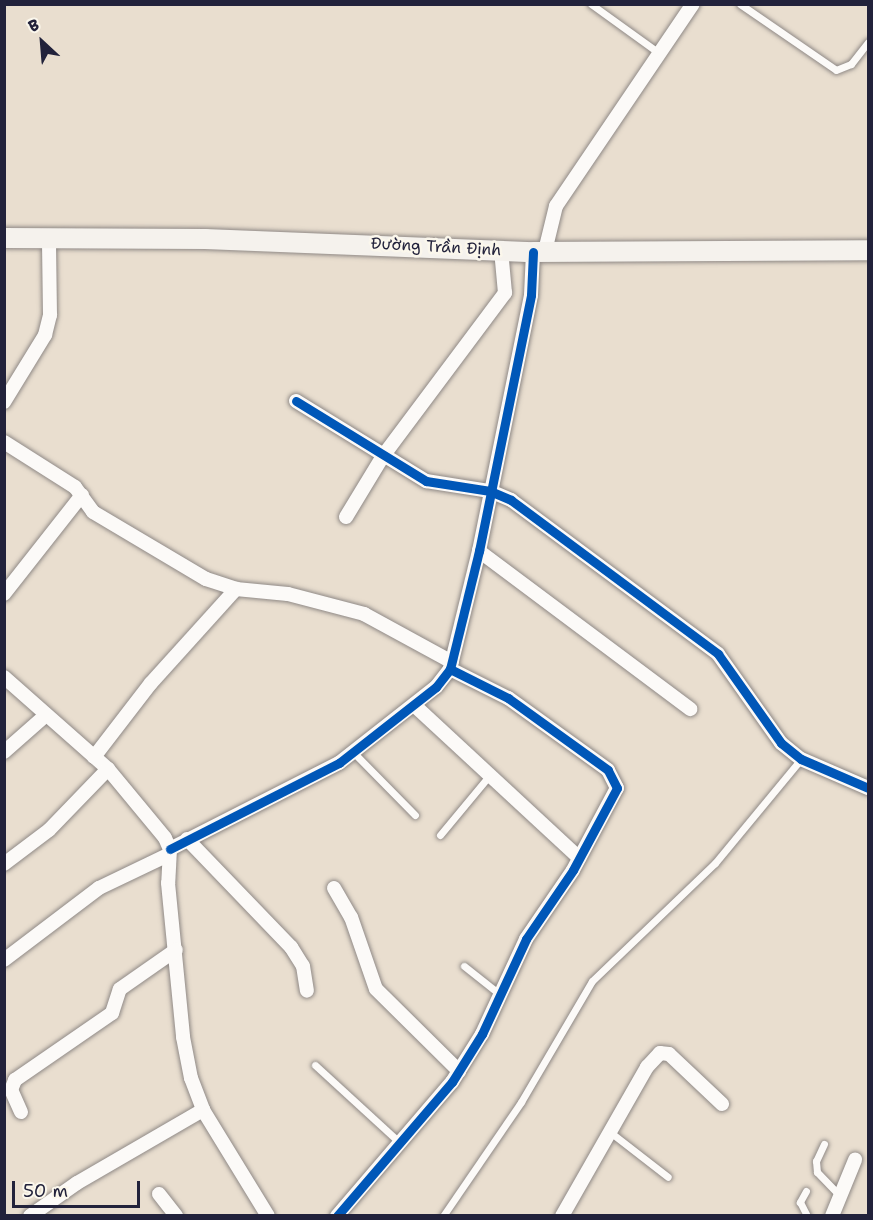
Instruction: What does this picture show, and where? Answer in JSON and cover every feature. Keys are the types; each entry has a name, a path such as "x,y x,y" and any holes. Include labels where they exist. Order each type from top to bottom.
{"main road":[{"name":"Đường Trần Định","path":"4,238 205,239 539,252 868,250"}],"street":[{"path":"4,960 99,888 169,852 187,839 354,753 436,687 451,665 479,551 539,252 556,206 693,4"},
{"path":"4,402 45,336 50,315 49,239"},
{"path":"346,517 383,456 505,293 501,250"},
{"path":"296,401 426,481 490,491 511,500 718,654 766,726 801,759 868,788"},
{"path":"4,442 75,487 93,512 155,552 215,583 236,589 288,594 364,614 508,698 614,777 616,793 579,858 526,939 502,996 459,1071 337,1215"},
{"path":"4,594 82,495"},
{"path":"479,551 690,709"},
{"path":"94,757 151,683 236,589"},
{"path":"4,677 108,769 158,825 169,852 183,1037 203,1110 265,1211 250,1215"},
{"path":"414,705 579,858"},
{"path":"4,752 46,715"},
{"path":"4,864 49,830 108,769"},
{"path":"187,839 291,947 303,966 307,991"},
{"path":"334,888 351,917 376,989 459,1071"},
{"path":"21,1112 12,1090 15,1080 112,1014 120,990 176,950"},
{"path":"562,1215 610,1132 660,1053 669,1054 722,1104"},
{"path":"30,1215 77,1183 203,1110"},
{"path":"832,1215 855,1160"},
{"path":"159,1194 176,1215"}],"lane":[{"path":"591,4 659,53"},
{"path":"740,4 836,70 851,64 868,42"},
{"path":"354,753 415,816"},
{"path":"443,1215 522,1102 592,981 715,863 801,759"},
{"path":"440,835 489,776"},
{"path":"464,966 502,996"},
{"path":"315,1065 399,1142"},
{"path":"610,1132 669,1177"},
{"path":"824,1144 816,1161 817,1172 840,1196"},
{"path":"806,1191 800,1202 807,1215"}],"cycle path":[{"path":"170,849 339,763 436,687 450,669 479,551 531,295 533,252"},
{"path":"296,401 426,481 490,491 511,500 718,654 781,743 801,759 868,788"},
{"path":"337,1216 452,1082 482,1034 526,939 573,870 617,788 608,770 508,698 450,669"}]}
